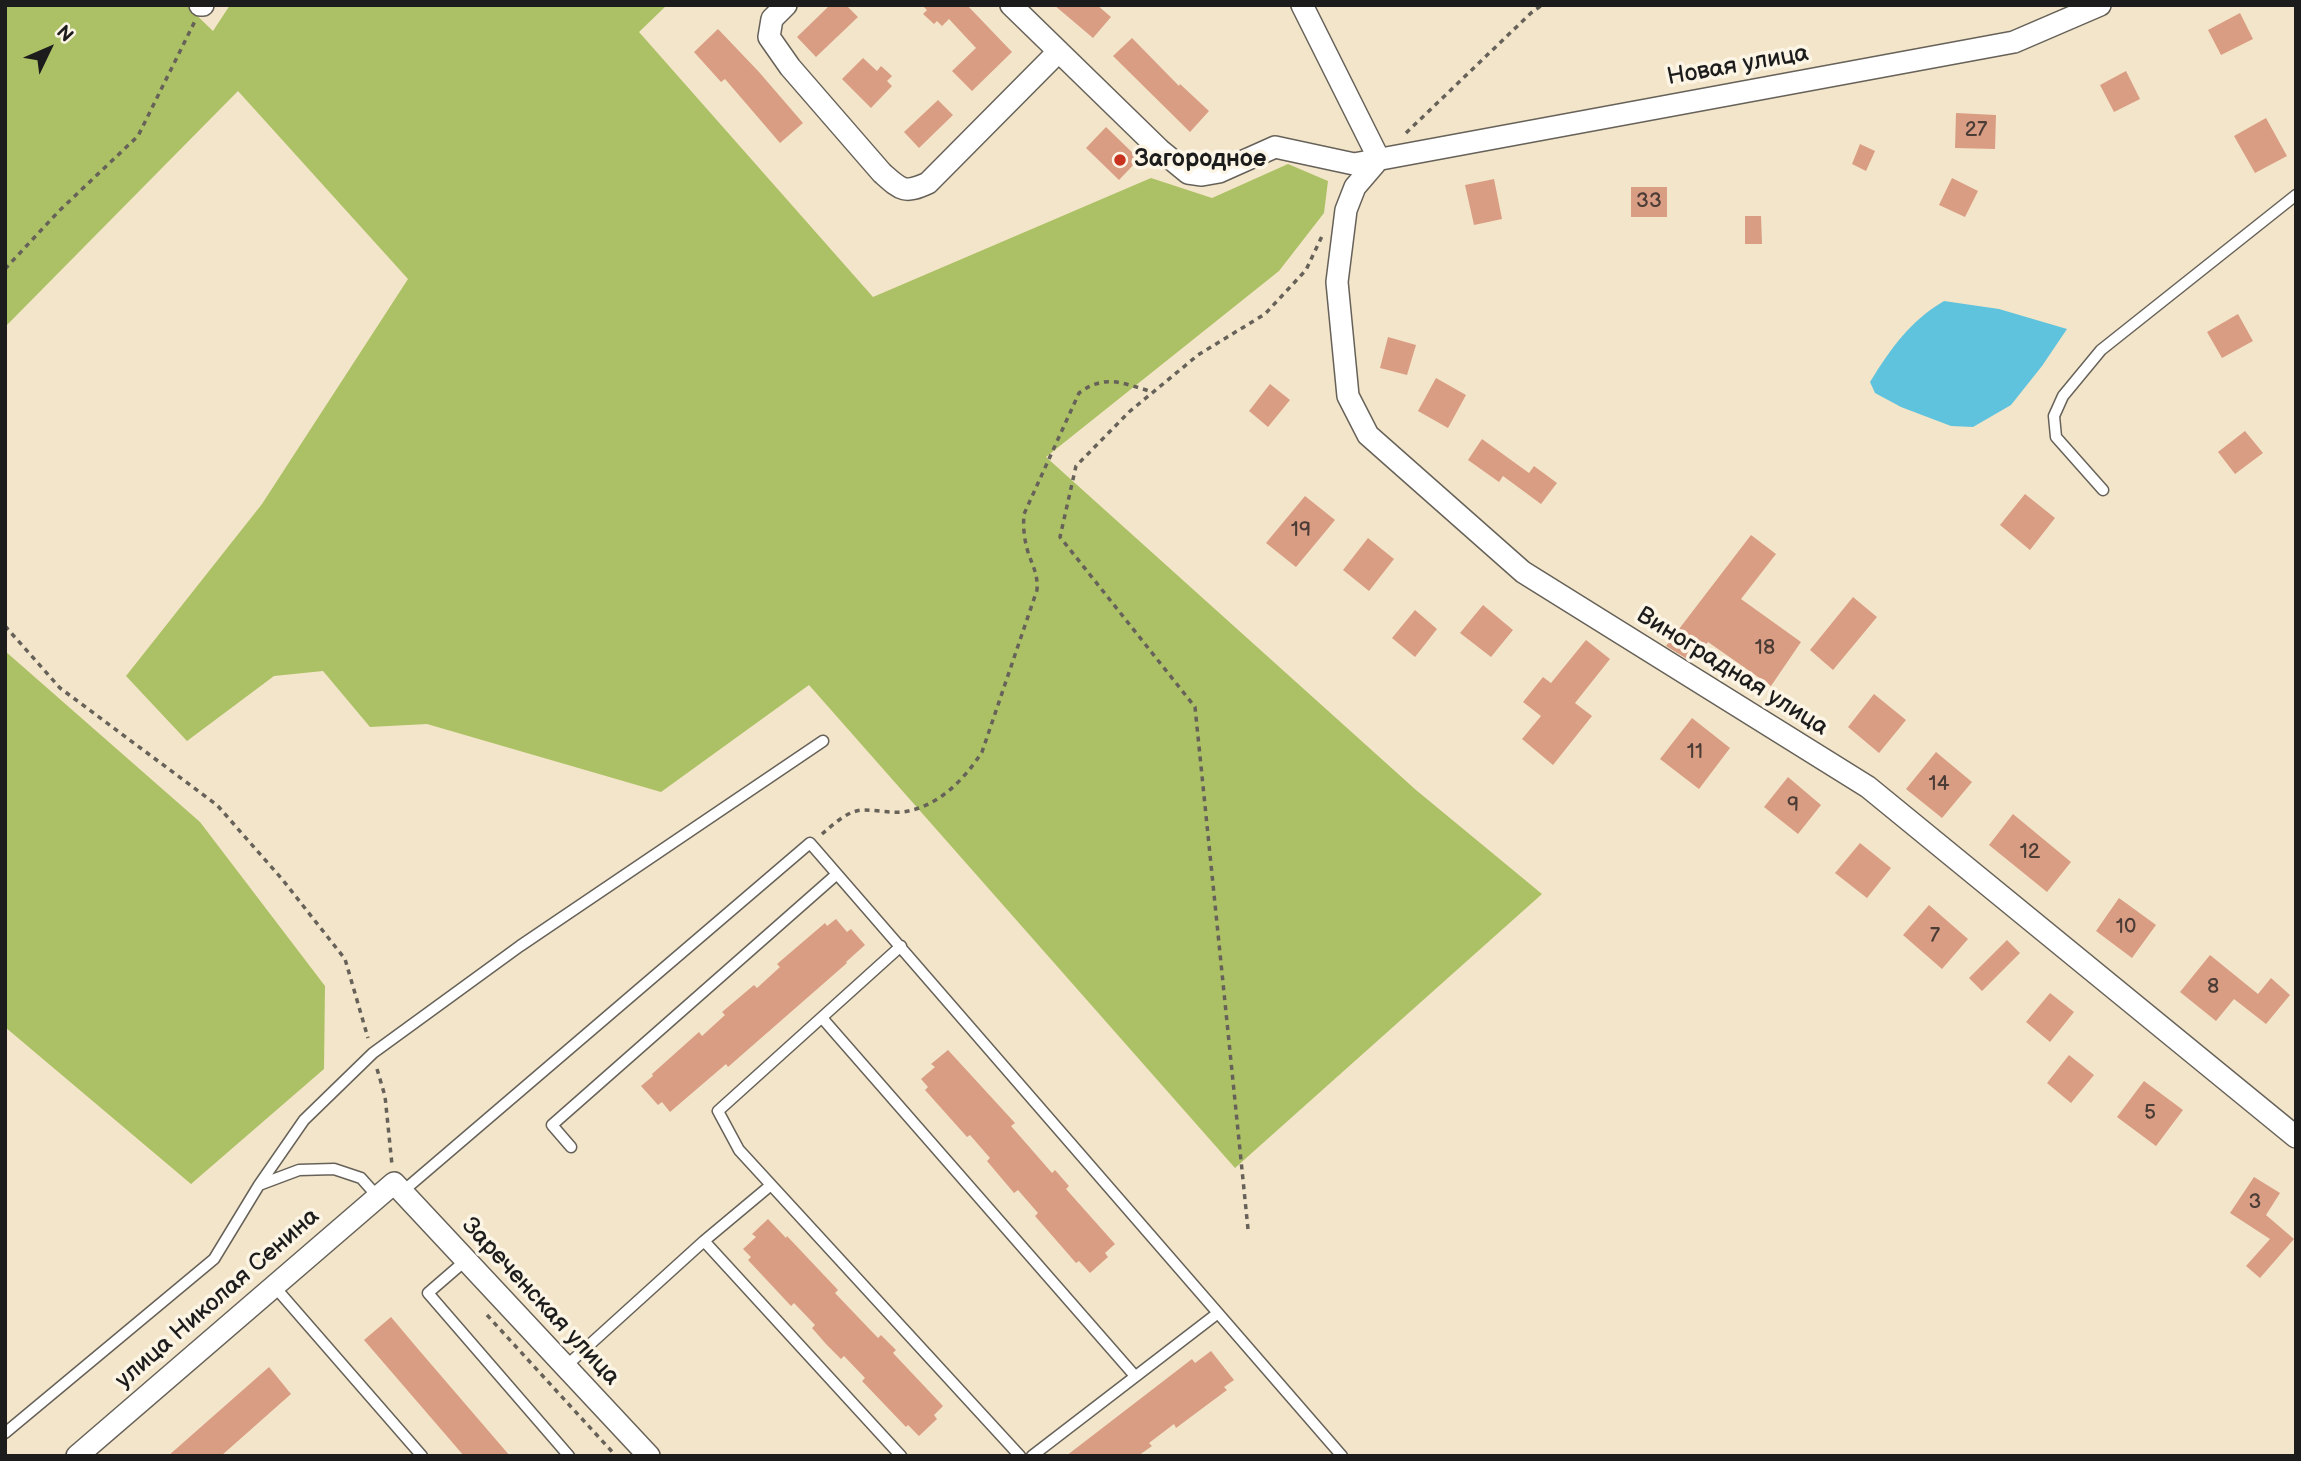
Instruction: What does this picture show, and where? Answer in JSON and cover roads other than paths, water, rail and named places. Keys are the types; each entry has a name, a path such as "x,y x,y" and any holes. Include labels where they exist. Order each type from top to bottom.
{"street":[{"path":"786,5 772,19 769,37 790,68 882,173 899,188 910,191 928,183 1058,52"},
{"name":"Новая улица","path":"1011,5 1160,150 1188,173 1202,176 1219,172 1275,147 1354,164 2014,42 2100,5"},
{"path":"1302,5 1379,159"},
{"name":"Виноградная улица","path":"1379,159 1355,187 1346,210 1338,282 1349,396 1368,435 1523,572 1868,787 2296,1137"},
{"name":"Зареченская улица","path":"392,1191 465,1261 645,1454"},
{"name":"улица Николая Сенина","path":"77,1456 274,1286 392,1191"}],"lane":[{"path":"2103,490 2056,437 2054,416 2063,396 2101,350 2296,195"},
{"path":"5,1433 215,1259 259,1185 304,1120 373,1053 520,946 823,741"},
{"path":"259,1185 299,1170 334,1169 392,1191 810,843 1342,1456"},
{"path":"571,1147 552,1125 837,874"},
{"path":"901,946 718,1111 739,1150 1020,1456"},
{"path":"823,1019 1135,1376"},
{"path":"565,1367 704,1241 771,1185"},
{"path":"704,1241 901,1456"},
{"path":"465,1261 428,1293 569,1456"},
{"path":"274,1286 422,1456"},
{"path":"1032,1456 1218,1313"}],"water":[{"path":"1944,301 1999,309 2067,329 2011,405 1973,427 1951,426 1901,407 1875,393 1870,382 1902,337"}],"place":[{"name":"Загородное","path":"1120,160"}]}
